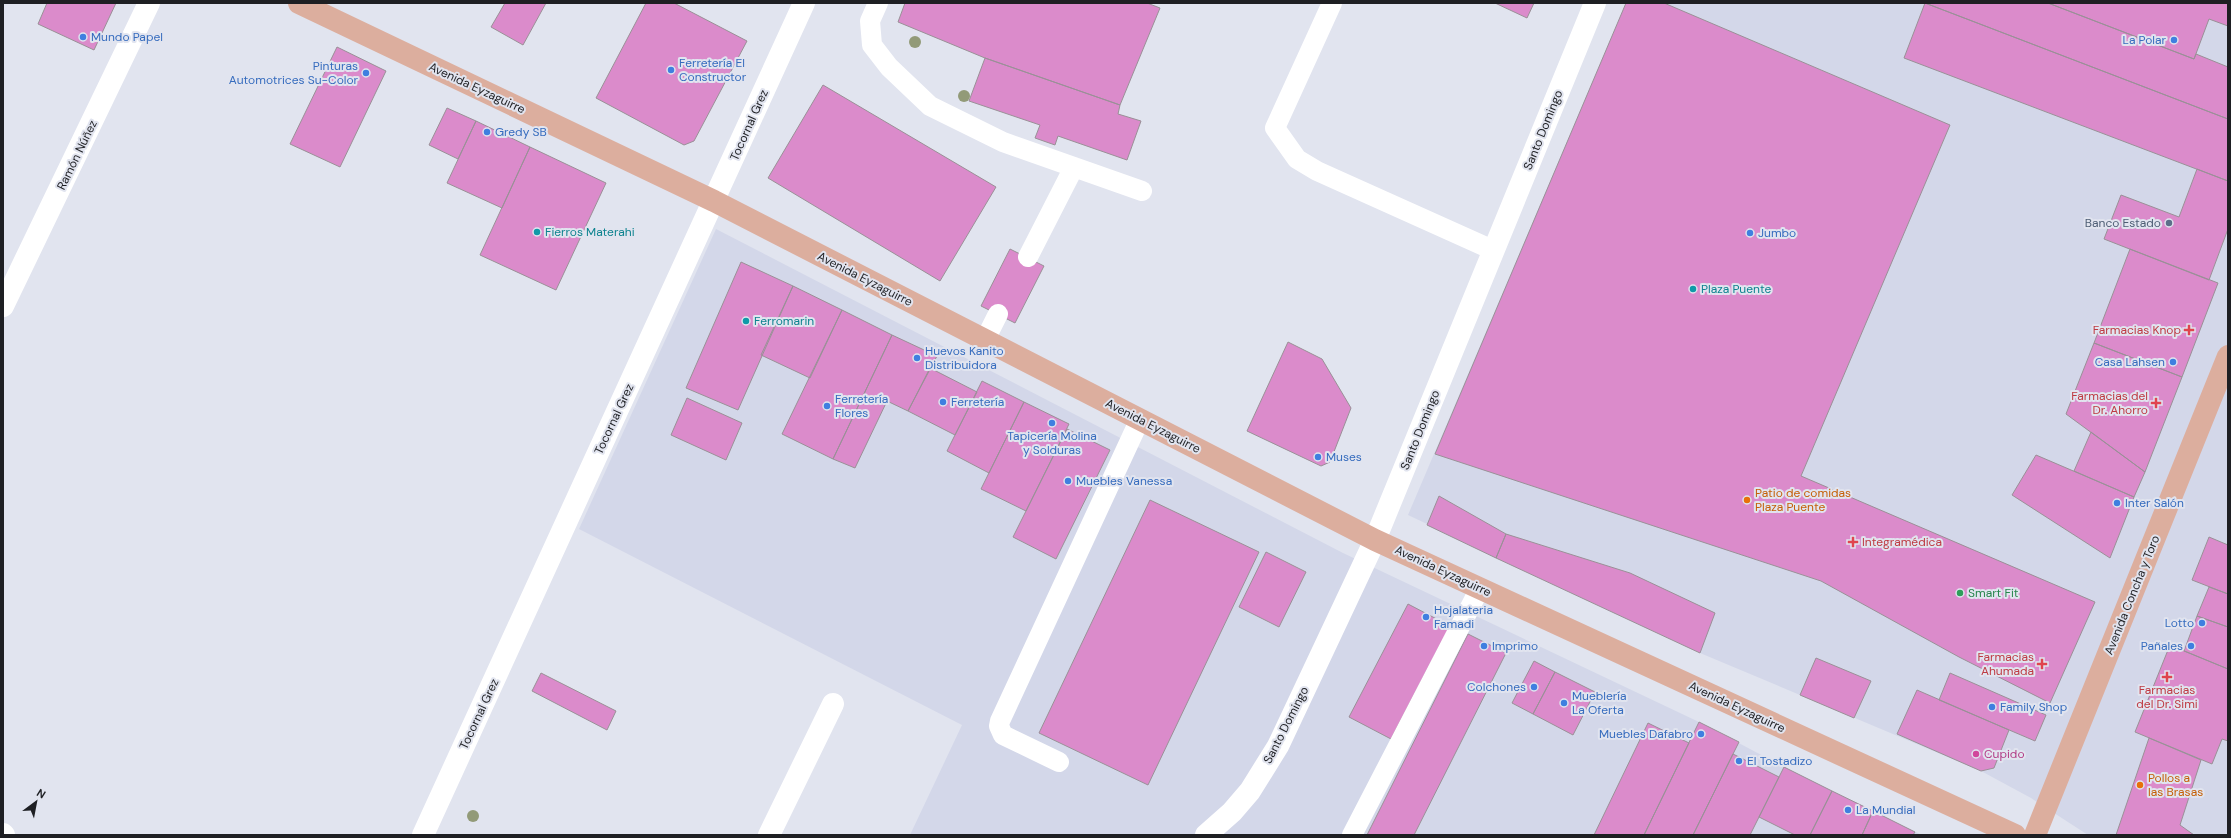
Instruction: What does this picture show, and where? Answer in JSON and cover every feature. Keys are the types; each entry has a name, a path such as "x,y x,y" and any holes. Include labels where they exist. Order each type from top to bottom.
{"main road":[{"name":"Avenida Eyzaguirre","path":"299,3 714,201 1375,540 2015,835"},
{"name":"Avenida Concha y Toro","path":"2035,835 2228,356"}],"street":[{"name":"Ramón Núñez","path":"3,306 149,3"},
{"name":"Tocornal Grez","path":"423,835 804,3"},
{"name":"Santo Domingo","path":"1206,835 1232,812 1250,791 1278,746 1375,540 1595,3"},
{"path":"769,835 833,704"}],"lane":[{"path":"878,3 870,21 872,45 889,67 930,106 1003,142 1142,190"},
{"path":"1332,3 1275,128 1297,159 1317,171 1493,250"},
{"path":"1028,257 1074,167"},
{"path":"985,340 998,314"},
{"path":"1059,762 1003,735 999,726 1000,721 1140,420"},
{"path":"1352,835 1480,588"}],"shaded area":[{"path":"1626,3 2228,3 2228,835 2088,835 2031,798 1981,771 1700,653 1408,515"},
{"path":"716,229 1343,553 1699,722 1784,767 1922,835 910,835 962,725 579,529"}],"building":[{"name":"Mundo Papel","path":"47,3 116,3 94,50 38,24"},
{"path":"505,3 546,3 523,45 491,27"},
{"name":"Ferretería El Constructor","path":"646,3 674,3 747,41 694,141 684,145 596,98"},
{"path":"905,3 1147,3 1160,8 1120,105 985,58 898,22"},
{"path":"1495,3 1534,3 1527,18"},
{"name":"Plaza Puente","path":"1626,3 1664,3 1950,125 1801,476 2095,602 2050,703 1959,657 1821,581 1435,454"},
{"path":"1925,3 2048,3 2194,59 2196,54 2228,67 2228,119"},
{"path":"1925,3 2228,119 2228,181 1904,58"},
{"name":"La Polar","path":"2048,3 2228,3 2228,26 2209,19 2194,59"},
{"path":"337,47 386,71 340,167 290,144"},
{"path":"985,58 1120,105 1118,114 1141,121 1127,160 1058,136 1055,145 1035,138 1040,125 969,101"},
{"path":"823,85 996,187 940,281 768,178"},
{"path":"447,108 476,121 458,159 429,145"},
{"path":"476,121 530,147 502,208 447,183"},
{"name":"Fierros Materahi","path":"530,147 606,183 556,290 480,255"},
{"name":"Banco Estado","path":"2197,169 2228,181 2228,229 2209,280 2104,239 2121,195 2179,217"},
{"path":"1010,249 1044,266 1015,323 981,306"},
{"path":"2130,249 2218,283 2182,377 2094,343"},
{"name":"Ferromarin","path":"741,262 793,286 738,410 686,388"},
{"path":"793,286 842,310 810,378 761,355"},
{"name":"Ferretería Flores","path":"842,310 892,335 833,459 782,434"},
{"path":"892,335 937,356 908,411 887,401 855,468 833,459"},
{"path":"1288,342 1322,359 1351,408 1330,462 1321,466 1247,431"},
{"path":"2094,343 2182,377 2145,472 2066,414"},
{"name":"Ferretería","path":"930,368 977,392 955,435 908,411"},
{"path":"982,381 1024,402 989,473 947,451"},
{"path":"687,398 742,423 726,460 671,435"},
{"path":"1024,402 1069,424 1026,511 981,489"},
{"name":"Muebles Vanessa","path":"1067,429 1110,450 1056,559 1013,537"},
{"path":"2091,432 2145,472 2134,497 2074,471"},
{"path":"2036,455 2134,497 2110,558 2012,495"},
{"path":"1439,496 1506,534 1496,558 1427,525"},
{"path":"1150,500 1259,552 1148,785 1039,733"},
{"path":"1506,534 1630,573 1715,613 1700,653 1496,558"},
{"path":"2209,537 2228,545 2228,594 2192,580"},
{"path":"1266,552 1306,572 1279,627 1239,607"},
{"path":"2209,587 2228,594 2228,627 2197,616"},
{"path":"1408,604 1450,626 1391,739 1349,717"},
{"path":"2197,616 2228,627 2228,669 2184,651"},
{"path":"1468,634 1506,653 1414,835 1367,835"},
{"path":"2170,645 2228,669 2228,741 2222,739 2212,764 2135,732"},
{"path":"1816,658 1871,681 1854,718 1800,695"},
{"name":"Colchones","path":"1534,661 1555,672 1533,714 1512,703"},
{"name":"Mueblería La Oferta","path":"1555,672 1595,692 1573,735 1533,714"},
{"path":"541,673 616,711 607,730 532,691"},
{"name":"Family Shop","path":"1950,673 2046,715 2035,741 1939,700"},
{"path":"1917,690 2009,730 1994,768 1981,771 1897,734"},
{"path":"1699,722 1739,742 1693,835 1644,835"},
{"path":"1648,723 1689,743 1644,835 1594,835"},
{"path":"2149,738 2201,760 2180,825 2194,835 2116,835"},
{"path":"1733,754 1779,777 1750,835 1693,835"},
{"path":"1784,767 1832,791 1810,835 1795,835 1759,817"},
{"path":"1832,791 1873,811 1862,835 1810,835"},
{"path":"1873,811 1915,832 1913,835 1862,835"}],"place":[{"name":"Mundo Papel","path":"83,37"},
{"name":"La Polar","path":"2174,40"},
{"name":"Ferretería El Constructor","path":"671,70"},
{"name":"Pinturas Automotrices Su-Color","path":"366,73"},
{"name":"Gredy SB","path":"487,132"},
{"name":"Banco Estado","path":"2169,223"},
{"name":"Fierros Materahi","path":"537,232"},
{"name":"Jumbo","path":"1750,233"},
{"name":"Plaza Puente","path":"1693,289"},
{"name":"Ferromarin","path":"746,321"},
{"name":"Farmacias Knop","path":"2189,330"},
{"name":"Huevos Kanito Distribuidora","path":"917,358"},
{"name":"Casa Lahsen","path":"2173,362"},
{"name":"Ferretería","path":"943,402"},
{"name":"Farmacias del Dr. Ahorro","path":"2156,403"},
{"name":"Ferretería Flores","path":"827,406"},
{"name":"Tapicería Molina y Solduras","path":"1052,423"},
{"name":"Muses","path":"1318,457"},
{"name":"Muebles Vanessa","path":"1068,481"},
{"name":"Patio de comidas Plaza Puente","path":"1747,500"},
{"name":"Inter Salón","path":"2117,503"},
{"name":"Integramédica","path":"1853,542"},
{"name":"Smart Fit","path":"1960,593"},
{"name":"Hojalateria Famadi","path":"1426,617"},
{"name":"Lotto","path":"2202,623"},
{"name":"Imprimo","path":"1484,646"},
{"name":"Pañales","path":"2191,646"},
{"name":"Farmacias Ahumada","path":"2042,664"},
{"name":"Farmacias del Dr. Simi","path":"2167,677"},
{"name":"Colchones","path":"1534,687"},
{"name":"Mueblería La Oferta","path":"1564,703"},
{"name":"Family Shop","path":"1992,707"},
{"name":"Muebles Dafabro","path":"1701,734"},
{"name":"Cupido","path":"1976,754"},
{"name":"El Tostadizo","path":"1739,761"},
{"name":"Pollos a las Brasas","path":"2140,785"},
{"name":"La Mundial","path":"1848,810"}]}
